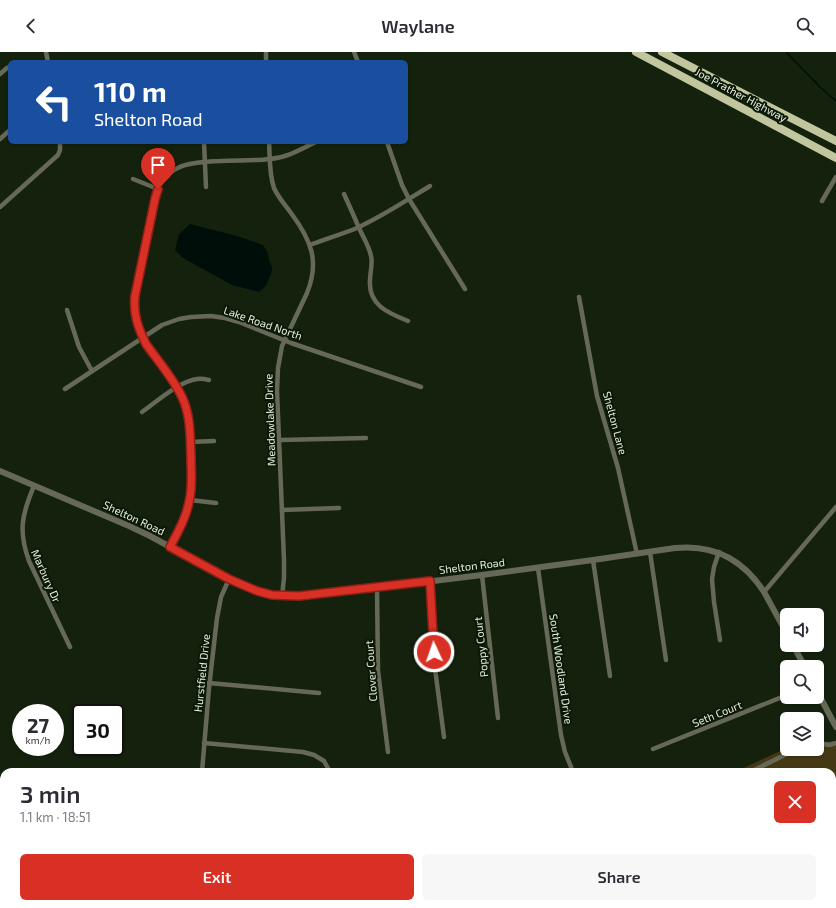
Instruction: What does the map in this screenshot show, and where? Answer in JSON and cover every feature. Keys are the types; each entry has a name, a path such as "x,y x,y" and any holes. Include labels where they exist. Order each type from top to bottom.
{"highway":[{"name":"Joe Prather Highway","path":"636,52 836,158"},
{"name":"Joe Prather Highway","path":"662,52 836,141"}],"street":[{"path":"0,74 8,68"},
{"path":"0,139 8,132"},
{"path":"0,207 58,155 60,144"},
{"path":"204,144 206,187"},
{"name":"Meadowlake Drive","path":"269,144 272,181 277,193 305,233 310,244 313,262 311,285 284,340 277,375 284,578 282,596"},
{"path":"170,547 184,520 190,500 191,478 188,412 177,387 142,337 136,322 135,308 135,296 158,189 168,176 178,168 189,164 204,161 278,158 289,155 312,144"},
{"path":"388,144 402,185 409,199 465,289"},
{"path":"822,201 836,177"},
{"path":"133,179 158,189"},
{"path":"310,244 331,238 359,227 430,186"},
{"path":"344,194 371,256 372,260 369,283 371,295 374,301 383,310 408,321"},
{"name":"Shelton Lane","path":"579,297 597,396 618,468 637,554"},
{"path":"66,310 80,347 92,372"},
{"name":"Lake Road North","path":"65,389 156,328 173,320 204,316 232,320 284,340 421,387"},
{"path":"142,412 185,382 202,378 209,380"},
{"path":"280,440 366,438"},
{"path":"190,442 214,441"},
{"name":"Shelton Road","path":"0,471 129,526 229,579 264,593 282,596 299,596 377,588 538,568 687,547 705,548 719,552 740,565 754,578 764,592 780,621"},
{"name":"Marbury Dr","path":"34,486 24,512 22,537 29,561 70,648"},
{"path":"190,500 216,503"},
{"path":"764,592 836,507"},
{"path":"282,510 339,508"},
{"path":"650,552 666,660"},
{"path":"719,552 714,567 712,580 720,640"},
{"path":"593,560 610,676"},
{"name":"South Woodland Drive","path":"538,568 561,736 571,768"},
{"name":"Poppy Court","path":"482,575 498,718"},
{"name":"Hurstfield Drive","path":"202,768 209,683 217,618 221,597 229,579"},
{"path":"430,581 434,661 444,737"},
{"name":"Clover Court","path":"377,588 378,671 388,752"},
{"path":"209,683 319,693"},
{"name":"Seth Court","path":"654,749 780,698"},
{"path":"824,704 836,727"},
{"path":"204,743 303,752 314,755 324,761 328,768"},
{"path":"824,745 830,745 836,743"},
{"path":"758,768 783,756"}],"shaded area":[{"path":"190,224 237,236 263,245 267,251 272,267 272,271 266,286 259,292 232,285 183,258 175,250 179,234"},
{"path":"824,741 833,741 836,745 836,768 744,768 780,751 780,756 824,756"}],"waterway":[{"path":"786,52 836,101"}],"route":[{"path":"158,189 135,296 135,308 136,322 142,337 177,387 188,412 191,478 190,500 182,524 170,547 229,579 257,591 272,595 299,596 430,581 434,652"}]}
